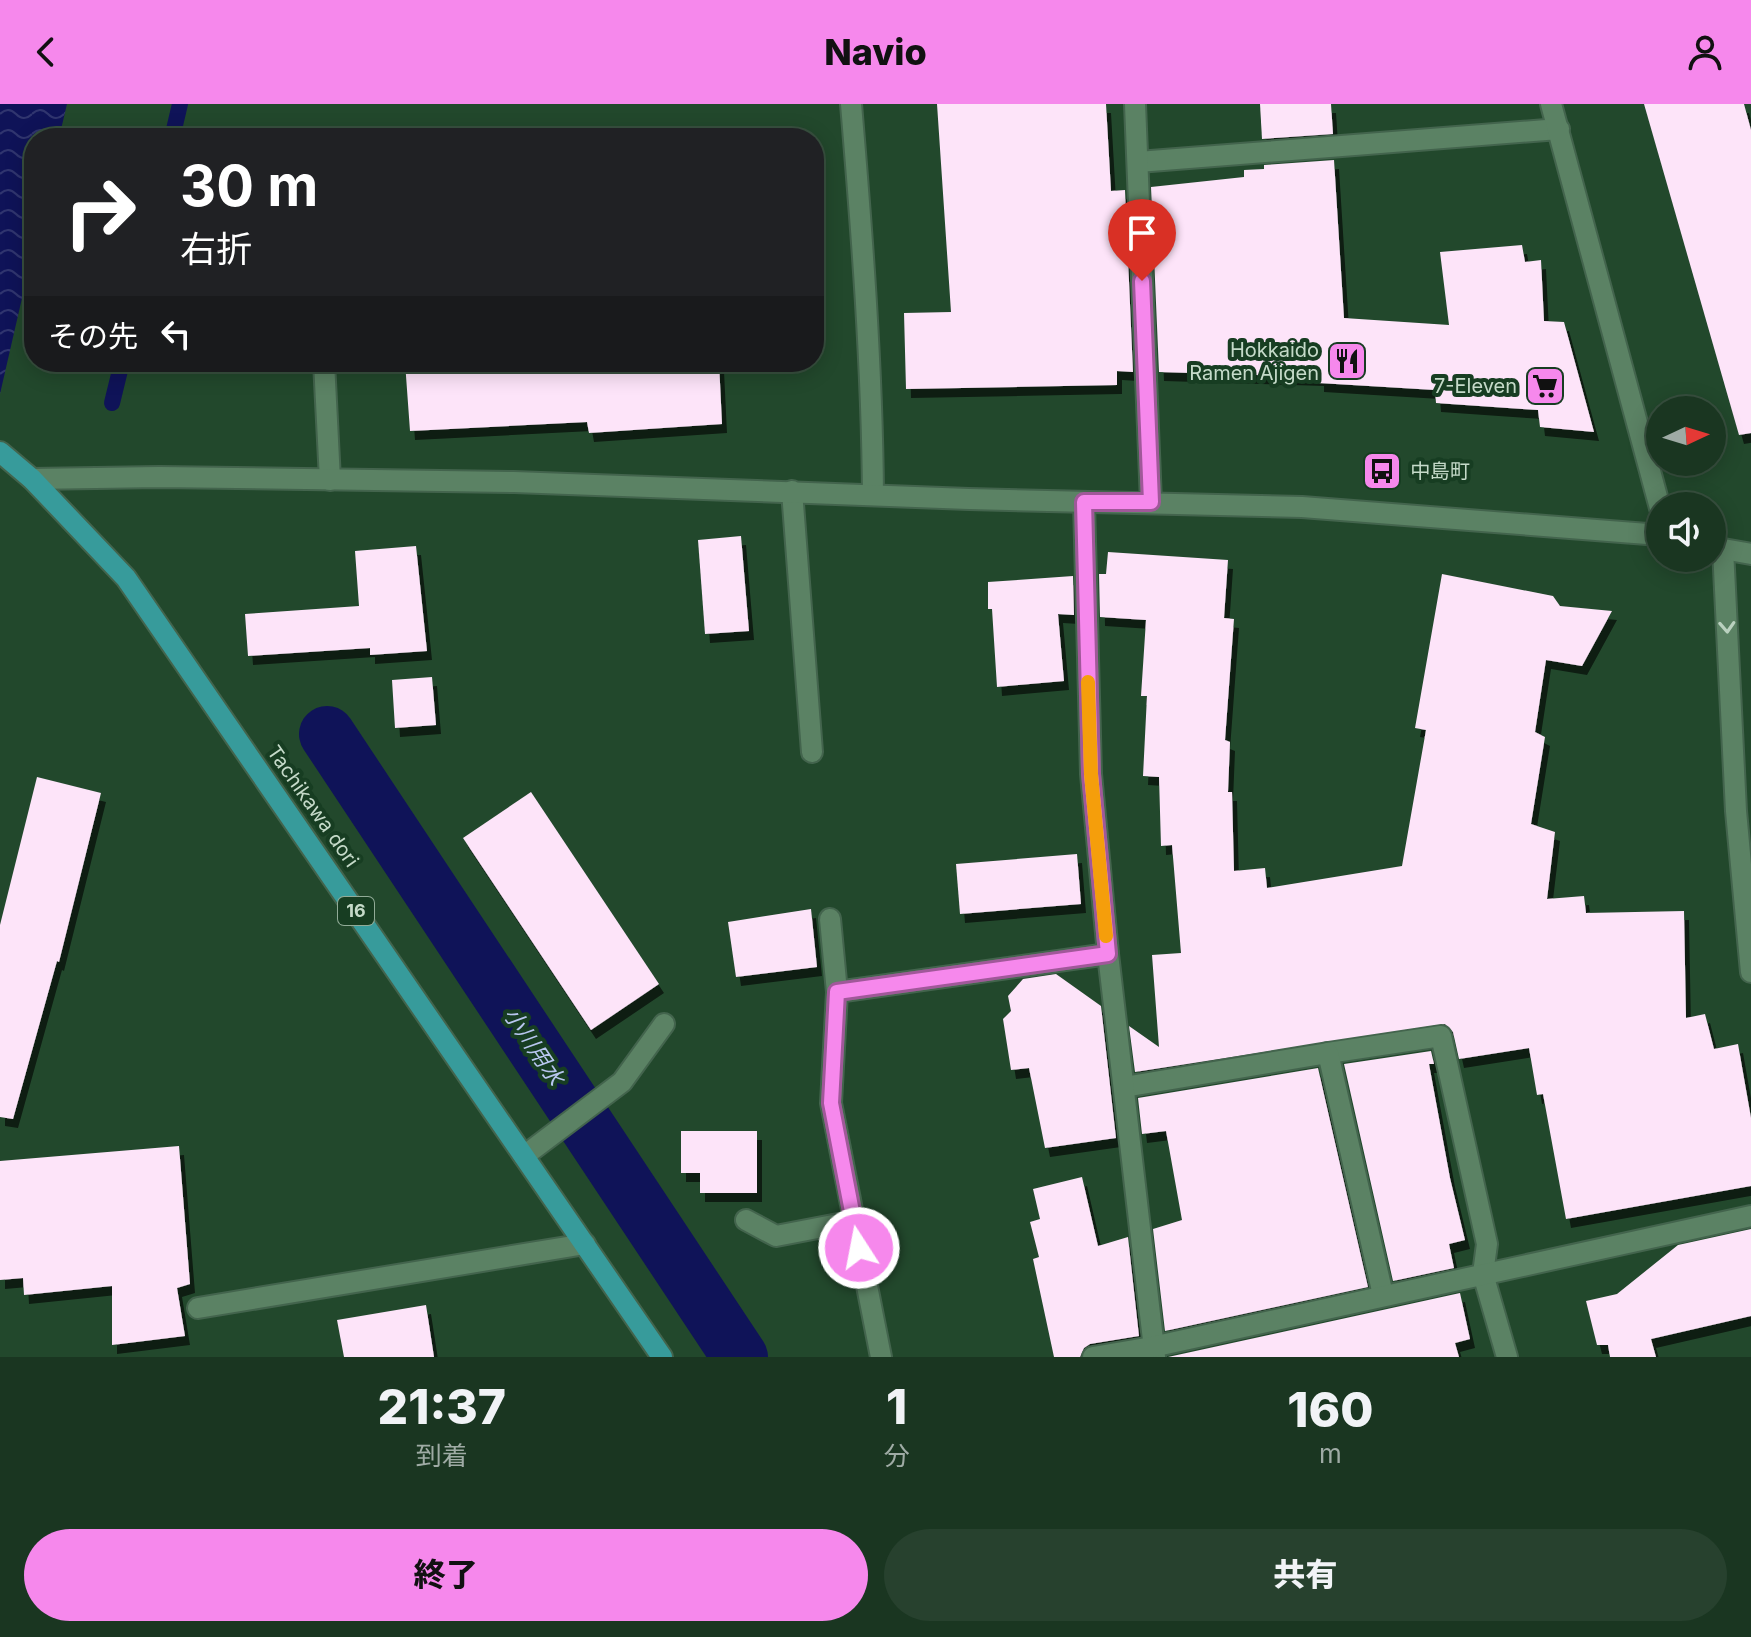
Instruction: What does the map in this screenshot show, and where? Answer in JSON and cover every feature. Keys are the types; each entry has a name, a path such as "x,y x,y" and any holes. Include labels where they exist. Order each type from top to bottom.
{"main road":[{"name":"Tachikawa dori","path":"5,456 32,479 126,578 662,1357"}],"street":[{"path":"851,104 863,246 873,495"},
{"path":"1135,104 1151,502"},
{"path":"1551,104 1656,492"},
{"path":"1138,162 1559,129"},
{"path":"325,372 330,480"},
{"path":"32,479 514,482 1302,507 1646,534"},
{"path":"792,491 812,752"},
{"path":"1084,502 1091,774 1153,1352"},
{"path":"1726,550 1751,554"},
{"path":"1719,572 1751,972"},
{"path":"830,919 837,992 831,1103 881,1357"},
{"path":"837,992 1108,954"},
{"path":"524,1156 622,1082 664,1024"},
{"path":"1124,1087 1441,1036 1487,1244 1483,1274 1507,1357"},
{"path":"1328,1053 1383,1295"},
{"path":"1093,1357 1153,1352 1383,1295 1751,1216"},
{"path":"746,1220 776,1236 854,1221"},
{"path":"198,1308 585,1244"}],"water":[{"path":"0,104 67,104 61,128 24,128 24,290 0,394"}],"building":[{"path":"937,104 1106,104 1111,191 1125,190 1133,372 1117,371 1117,385 906,389 904,313 951,312"},
{"path":"1260,104 1331,104 1333,134 1262,139"},
{"path":"1644,104 1744,104 1751,130 1751,433 1739,435"},
{"path":"1334,160 1344,318 1449,325 1440,252 1522,245 1525,262 1541,260 1544,321 1564,322 1594,432 1540,427 1538,410 1436,403 1435,390 1319,383 1319,377 1159,372 1151,187 1244,177 1244,170 1264,169 1264,165"},
{"path":"406,372 719,372 722,424 589,433 587,422 410,431"},
{"path":"741,536 749,631 705,634 698,540"},
{"path":"416,546 427,651 370,655 370,648 248,656 245,614 359,606 355,551"},
{"path":"1108,552 1228,560 1224,618 1234,619 1225,740 1230,742 1228,792 1232,792 1234,871 1265,868 1267,888 1402,866 1426,730 1415,728 1442,574 1553,596 1560,606 1612,611 1582,666 1546,660 1535,732 1545,737 1531,824 1555,832 1547,899 1584,896 1586,913 1684,911 1686,1018 1705,1014 1714,1049 1738,1044 1751,1118 1751,1186 1566,1219 1543,1094 1537,1095 1529,1048 1459,1059 1453,1032 1445,1024 1135,1072 1129,1026 1159,1047 1152,955 1181,953 1172,845 1161,846 1159,777 1143,776 1147,696 1141,696 1146,620 1100,617 1099,574 1106,574"},
{"path":"1073,576 1074,615 1058,614 1064,681 997,687 988,582"},
{"path":"432,677 436,725 395,728 392,680"},
{"path":"37,777 101,793 59,962 13,1119 0,1117 0,925"},
{"path":"531,792 659,984 591,1030 463,838"},
{"path":"1077,854 1081,904 960,914 956,864"},
{"path":"811,909 817,967 736,977 728,922"},
{"path":"1056,974 1101,1006 1116,1138 1045,1148 1029,1068 1011,1070 1003,1019 1011,1011 1008,996 1023,979"},
{"path":"1431,1051 1434,1064 1429,1064 1465,1240 1449,1244 1454,1268 1393,1281 1344,1064"},
{"path":"1318,1068 1368,1287 1165,1331 1153,1229 1182,1220 1166,1131 1142,1134 1138,1098"},
{"path":"681,1131 757,1131 757,1193 700,1193 700,1173 681,1173"},
{"path":"179,1146 190,1284 177,1288 185,1336 112,1345 112,1286 24,1295 23,1278 0,1280 0,1161"},
{"path":"1082,1177 1098,1246 1128,1237 1139,1336 1090,1344 1080,1357 1054,1357 1033,1259 1039,1257 1030,1222 1040,1219 1033,1189"},
{"path":"1751,1229 1751,1316 1651,1339 1656,1357 1610,1357 1608,1345 1597,1345 1586,1301 1617,1294 1678,1245"},
{"path":"1460,1293 1470,1339 1455,1343 1459,1357 1168,1357"},
{"path":"426,1305 434,1357 344,1357 337,1320"}],"waterway":[{"path":"174,128 180,104"},
{"path":"112,403 120,372"},
{"name":"小川用水","path":"327,734 740,1357"}],"slow traffic":[{"path":"1088,682 1091,774 1106,936"}],"place":[{"name":"Hokkaido Ramen Ajigen","path":"1347,361"},
{"name":"7-Eleven","path":"1545,386"},
{"name":"中島町","path":"1382,471"}],"route":[{"path":"859,1248 831,1103 837,992 1108,954 1091,774 1084,502 1151,502 1142,281"}]}
